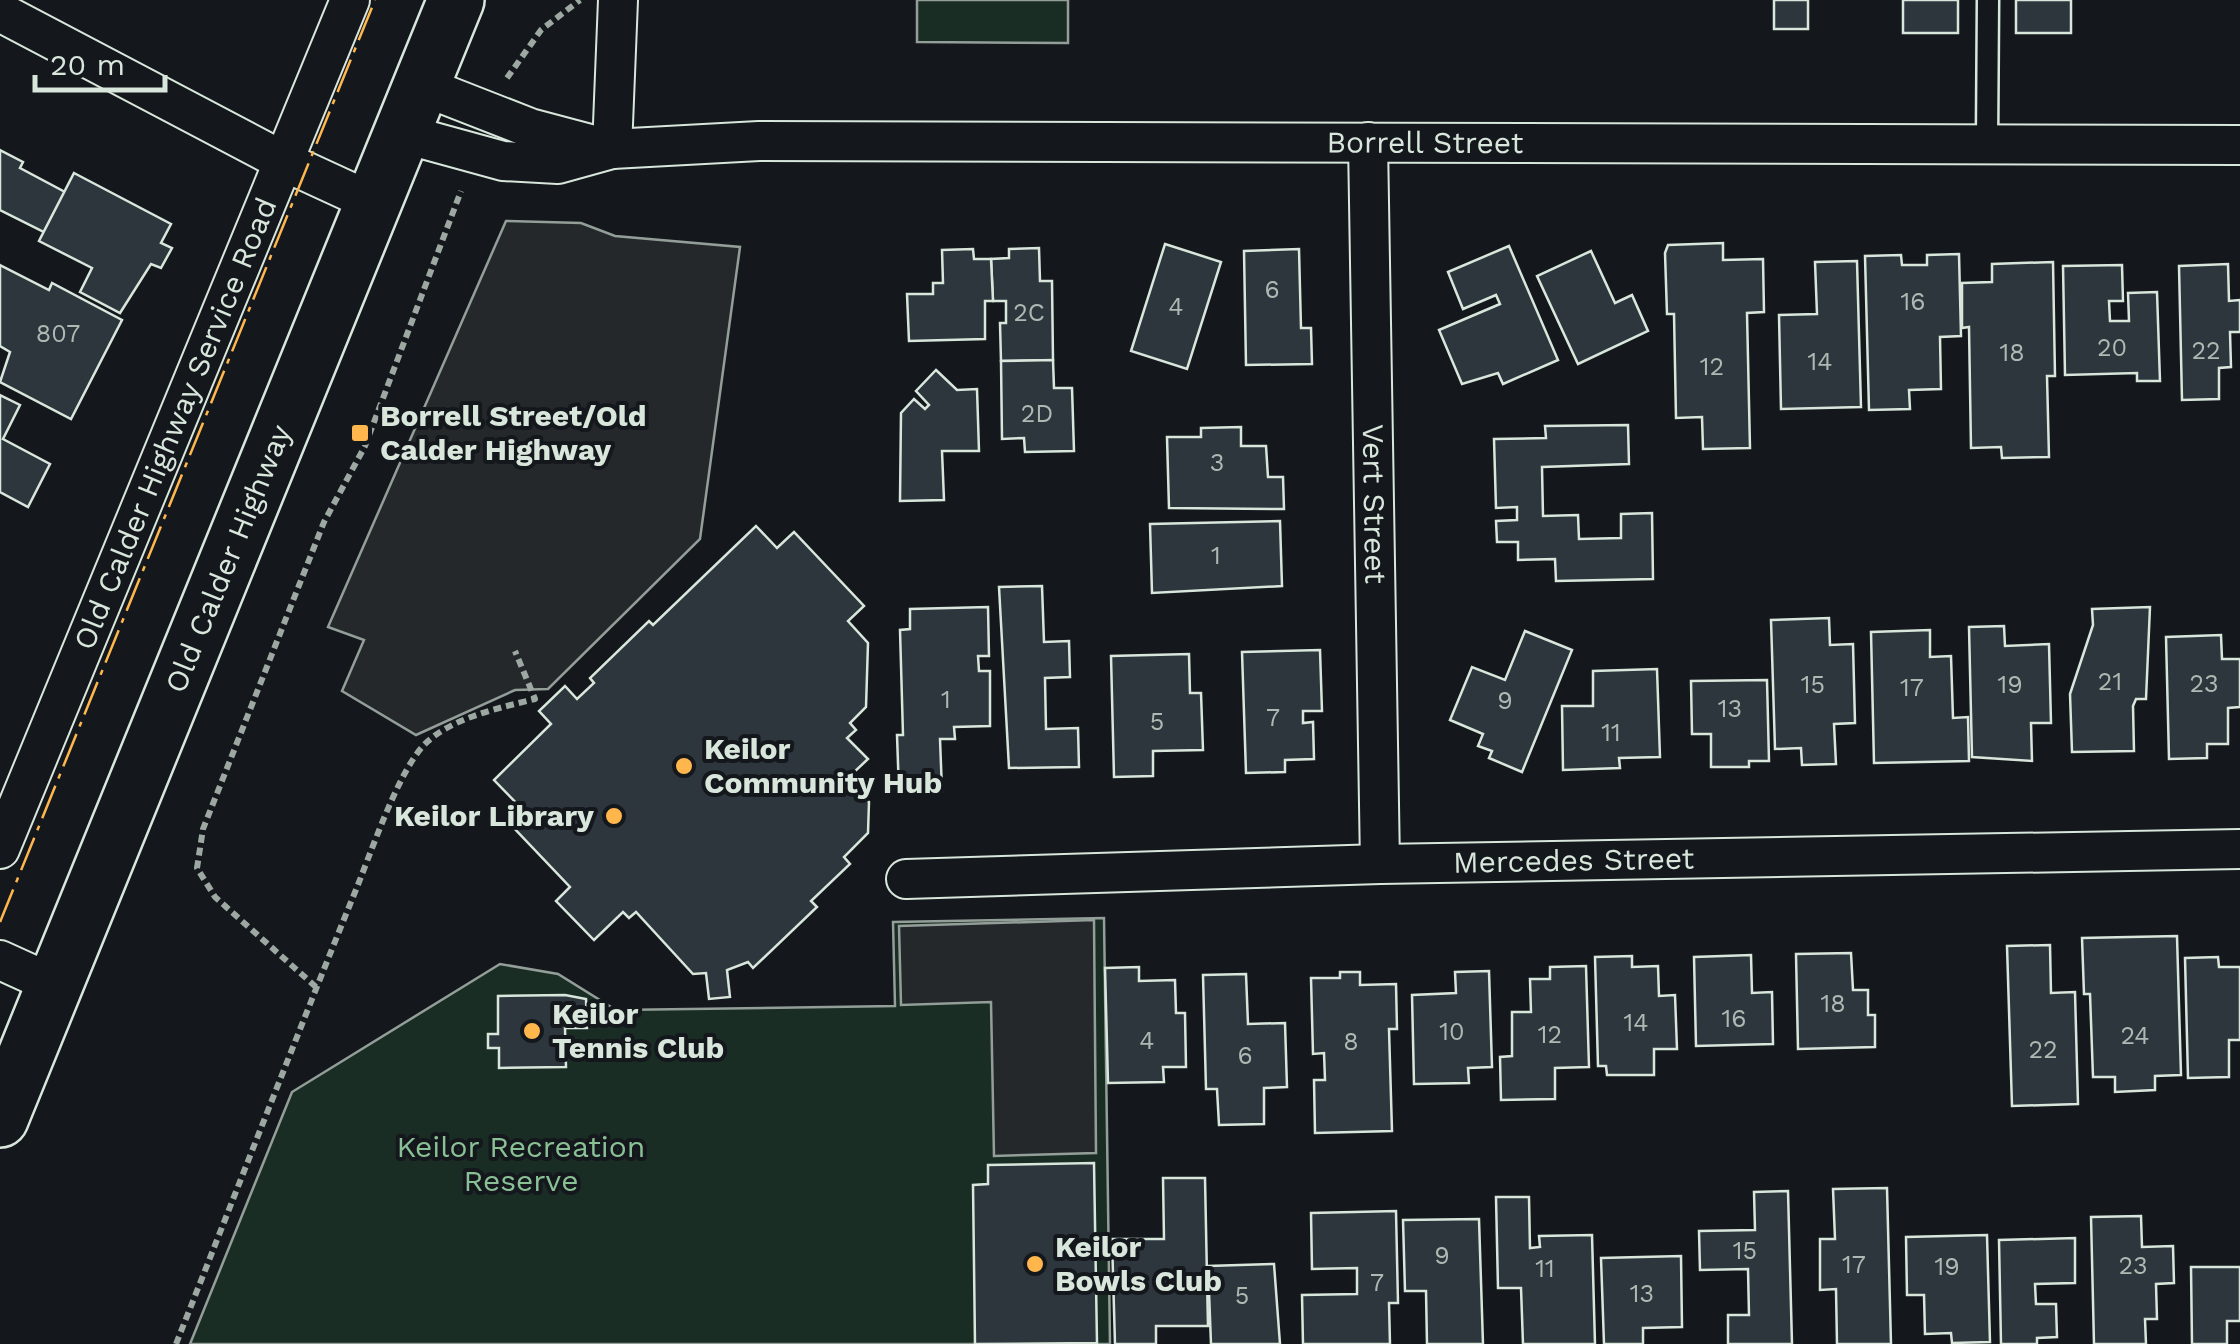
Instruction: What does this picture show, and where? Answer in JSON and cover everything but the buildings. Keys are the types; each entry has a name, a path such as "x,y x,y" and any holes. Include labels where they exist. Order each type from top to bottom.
{"main road":[{"name":"Old Calder Highway","path":"0,1119 456,0"}],"street":[{"name":"Old Calder Highway Service Road","path":"0,849 350,0"},
{"path":"612,149 618,0"},
{"path":"0,12 282,161 372,202"},
{"name":"Borrell Street","path":"411,108 491,113 612,149"},
{"name":"Borrell Street","path":"411,108 476,154 558,164 612,149 827,140 2240,146"},
{"name":"Vert Street","path":"1368,142 1380,864"},
{"name":"Mercedes Street","path":"906,880 1380,864 2240,848"},
{"path":"0,960 55,986"}],"lane":[{"path":"1987,144 1988,0"}],"path":[{"path":"491,113 525,50 541,30 581,0"},
{"path":"316,987 215,897 202,880 198,855 227,765 324,522 365,446 476,154"},
{"path":"176,1344 392,805 421,747 454,724 535,699 515,651"}],"green space":[{"path":"917,0 1068,0 1068,43 917,42"},
{"name":"Keilor Recreation Reserve","path":"1104,918 1110,1344 190,1344 292,1092 500,964 558,974 616,1010 895,1006 893,922"}],"shaded area":[{"path":"506,221 581,223 615,236 740,247 700,539 548,689 515,690 416,735 342,691 364,640 328,627"},
{"path":"1094,920 1096,1153 994,1156 991,1002 901,1005 899,926"}],"power":[{"path":"0,922 375,0"}],"place":[{"name":"Borrell Street/Old Calder Highway","path":"360,433"},
{"name":"Keilor Community Hub","path":"684,766"},
{"name":"Keilor Library","path":"614,816"},
{"name":"Keilor Tennis Club","path":"532,1031"},
{"name":"Keilor Bowls Club","path":"1035,1264"}]}
